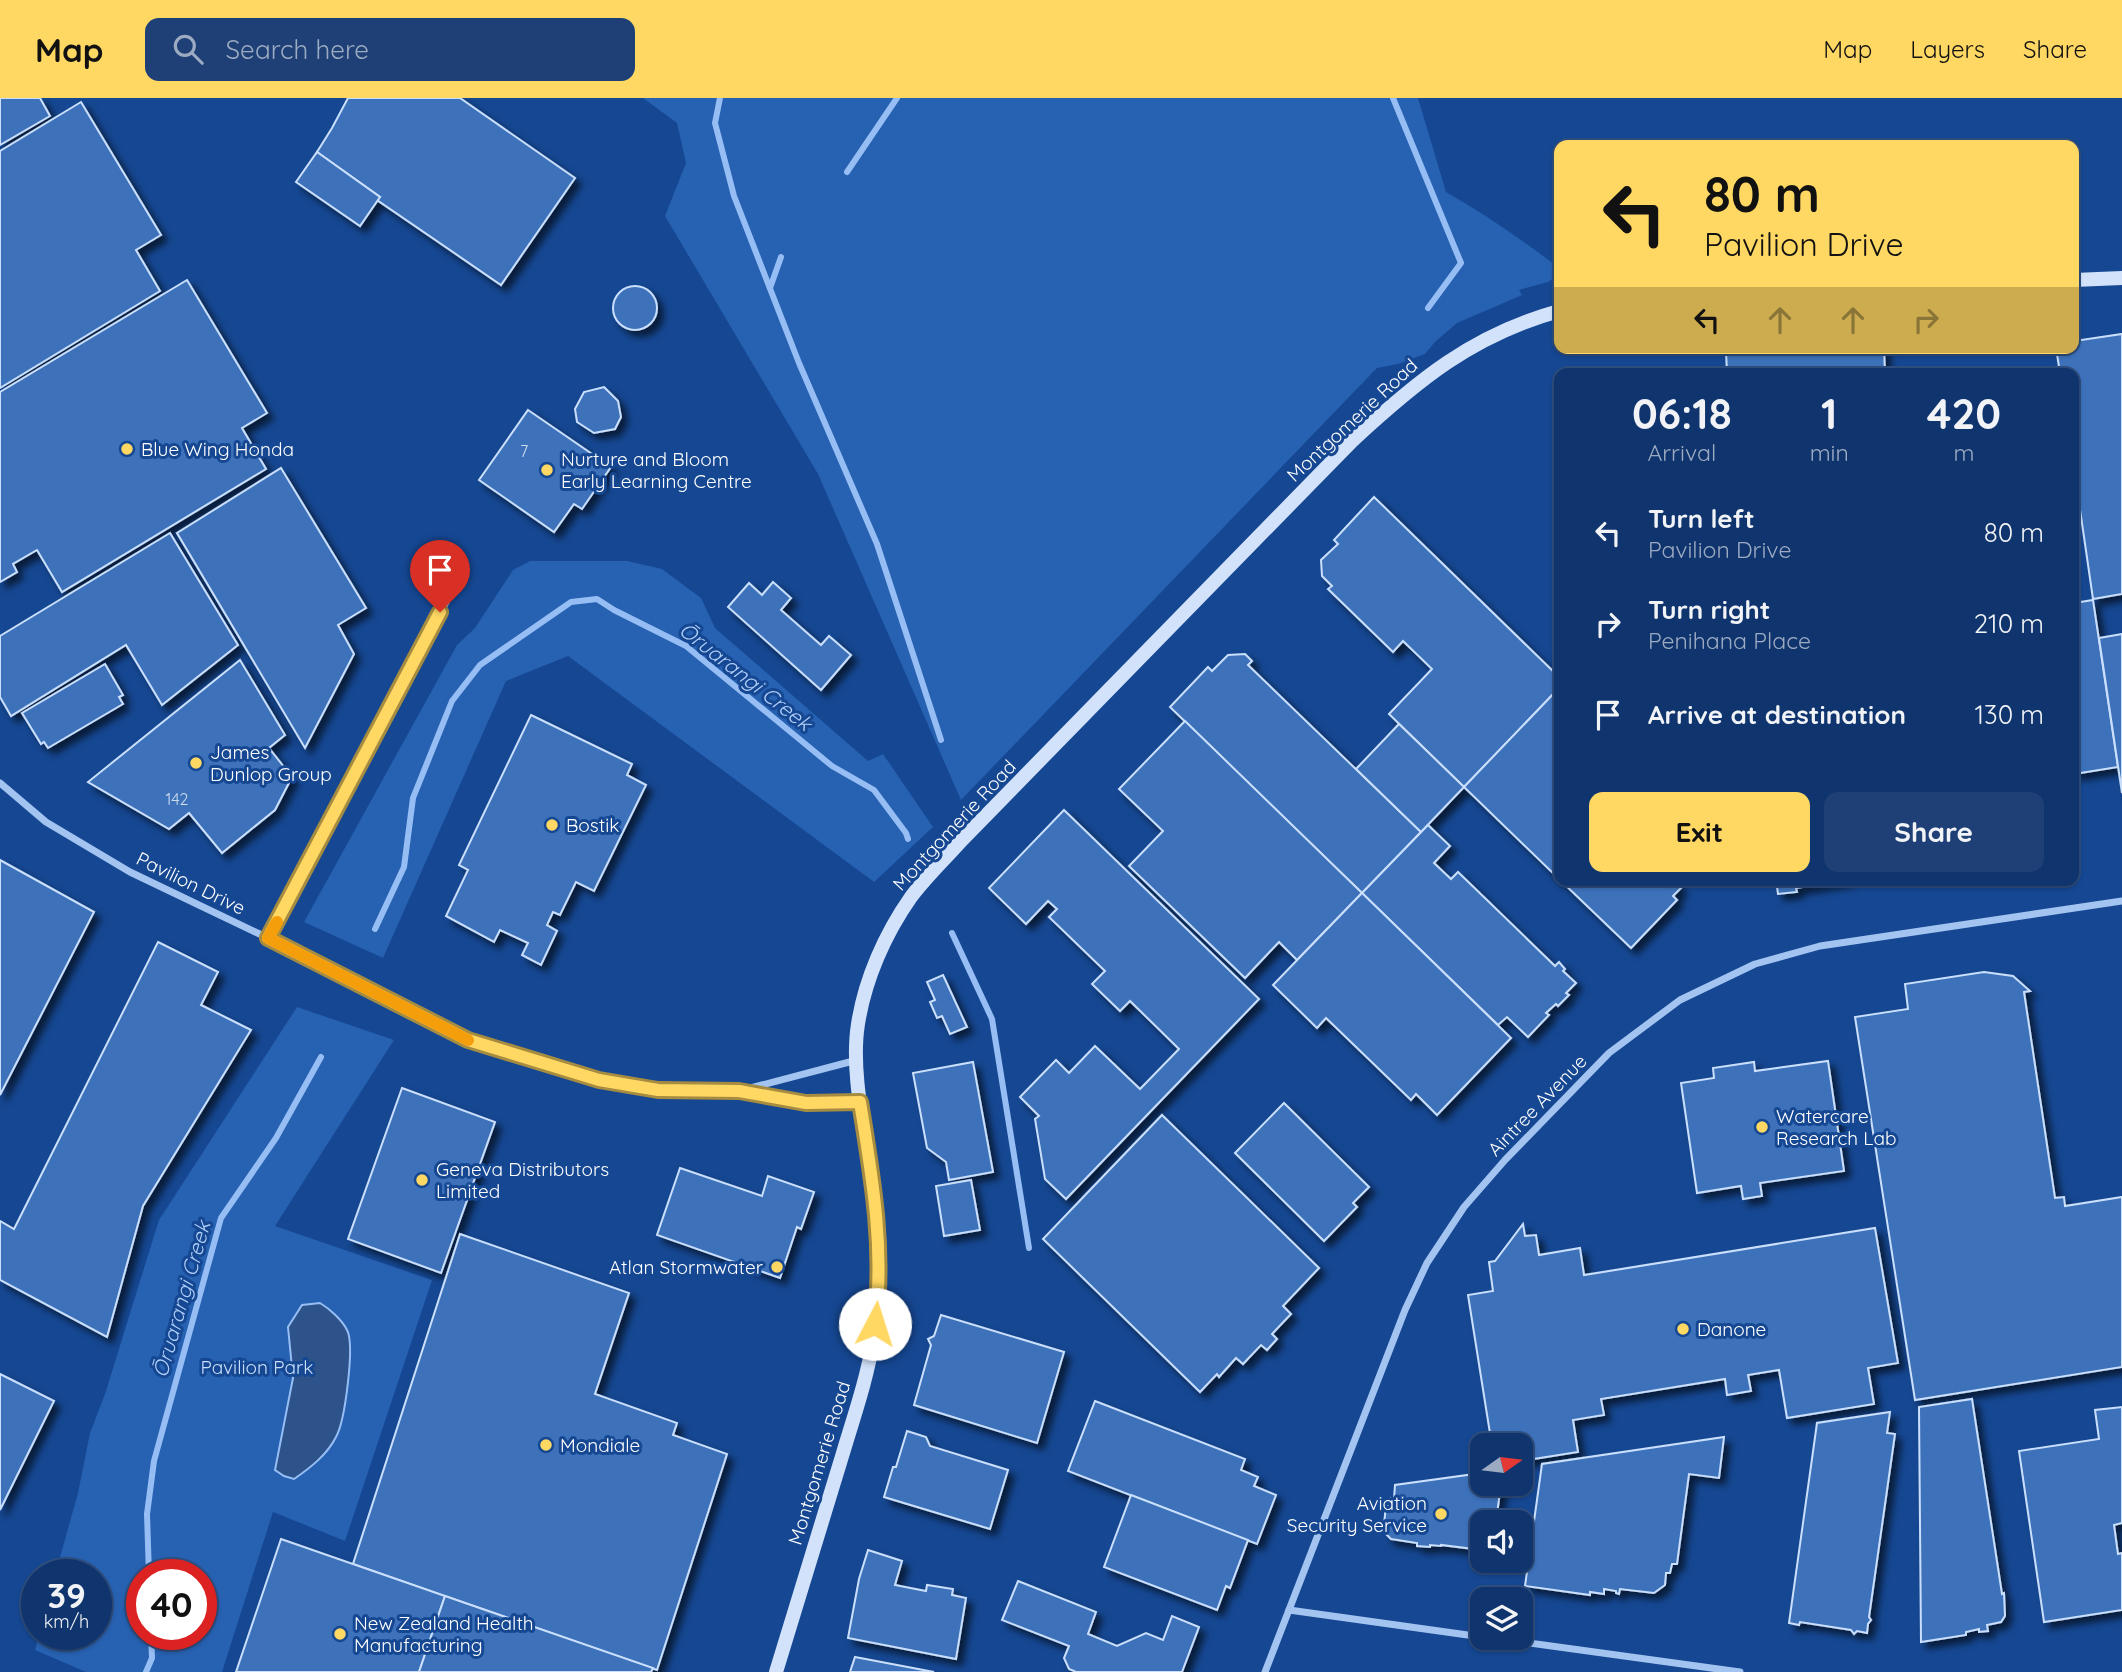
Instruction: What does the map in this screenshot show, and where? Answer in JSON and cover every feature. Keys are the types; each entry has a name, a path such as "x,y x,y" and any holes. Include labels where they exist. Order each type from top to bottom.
{"street":[{"path":"2079,280 2122,278"},
{"name":"Montgomerie Road","path":"776,1672 848,1437 873,1342 878,1305 880,1246 860,1102 857,1060 858,1026 882,947 912,897 960,842 1352,441 1397,400 1447,361 1502,332 1554,313"},
{"path":"268,938 453,589"},
{"name":"Pavilion Drive","path":"0,783 46,822 130,872 268,938 468,1040 599,1080 658,1090 739,1091 806,1103 860,1102"},
{"name":"Aintree Avenue","path":"1265,1672 1405,1310 1427,1263 1464,1207 1609,1053 1680,1000 1755,964 1820,946 2122,901"},
{"name":"Pavilion Drive","path":"739,1091 857,1060"},
{"path":"1289,1610 1470,1635"},
{"path":"1533,1644 1740,1672"}],"green space":[{"path":"643,98 1418,98 1446,192 1554,264 1554,278 1519,290 1522,295 1457,323 1425,354 1377,368 961,800 818,474 665,216 686,163 677,123"},
{"path":"530,561 627,561 662,569 701,598 715,628 868,761 883,754 933,827 874,882 568,656 506,681 383,958 304,922 457,645 475,628 513,570"},
{"name":"Pavilion Park","path":"297,1007 394,1040 275,1226 432,1280 345,1541 273,1512 222,1672 86,1672 35,1650 112,1650 112,1559 59,1559 78,1493 90,1433 105,1394 159,1220"}],"shaded area":[{"path":"320,1303 342,1322 347,1330 350,1351 346,1400 332,1444 318,1461 294,1479 275,1470 293,1378 288,1327 302,1305"}],"building":[{"path":"0,98 40,98 50,116 0,145"},
{"path":"348,98 460,98 575,178 501,285 377,200 380,197 317,152"},
{"path":"81,102 161,235 136,250 160,291 0,388 0,151"},
{"path":"317,152 380,197 360,226 296,182"},
{"name":"Blue Wing Honda","path":"187,280 267,413 242,428 266,469 62,592 37,550 13,564 17,572 0,582 0,392"},
{"path":"635,286 650,293 657,308 650,323 635,330 620,323 613,308 620,293"},
{"path":"2122,334 2122,594 2093,599 2079,502 2079,368 2059,368 2057,354 2079,354 2079,340"},
{"path":"1726,354 1884,354 1885,368 1727,368"},
{"path":"604,387 618,401 621,417 615,429 594,433 577,422 575,409 584,392"},
{"path":"528,410 611,467 582,509 574,504 554,532 479,480"},
{"path":"281,468 366,608 338,625 354,654 305,748 177,533"},
{"path":"1374,497 1554,672 1554,693 1464,787 1389,714 1432,669 1403,641 1393,652 1328,589 1332,586 1322,576 1321,560 1338,544 1334,540"},
{"path":"170,533 238,645 162,705 126,645 11,716 0,697 0,636"},
{"path":"773,582 791,598 781,610 821,645 829,636 851,655 821,690 728,607 749,583 762,595"},
{"path":"2093,600 2118,767 2079,773 2079,602"},
{"path":"2122,634 2122,793 2099,638"},
{"path":"1245,654 1252,661 1248,665 1421,832 1362,893 1170,707 1208,667 1212,671 1228,655"},
{"name":"James Dunlop Group","path":"240,660 285,735 269,748 292,777 275,810 222,853 189,813 169,829 88,782"},
{"path":"105,664 123,695 119,697 123,704 48,748 44,742 41,744 22,713"},
{"path":"1554,693 1554,874 1464,787"},
{"name":"Bostik","path":"531,715 632,764 627,775 646,785 594,891 576,882 560,915 553,912 547,925 557,931 541,965 522,955 528,943 500,930 494,942 446,916 468,870 459,865"},
{"path":"1185,721 1362,893 1297,960 1279,942 1245,978 1129,866 1163,831 1119,789"},
{"path":"1399,724 1464,787 1421,832 1356,769"},
{"path":"1064,810 1259,999 1066,1199 1045,1179 1035,1119 1039,1116 1020,1097 1056,1060 1069,1073 1095,1046 1140,1089 1179,1049 1130,1001 1120,1011 1092,984 1105,971 1049,917 1057,909 1048,901 1026,924 989,888"},
{"path":"1428,825 1450,846 1434,863 1451,879 1458,872 1555,966 1559,962 1565,969 1563,971 1576,983 1566,993 1569,995 1546,1013 1549,1015 1528,1037 1507,1017 1498,1025 1362,893"},
{"path":"0,860 94,912 0,1095"},
{"path":"1566,886 1679,886 1681,888 1673,896 1677,900 1631,948"},
{"path":"1777,886 1809,886 1796,888 1797,892 1778,894"},
{"path":"1362,893 1511,1038 1437,1115 1416,1094 1411,1100 1326,1018 1317,1028 1273,985"},
{"path":"158,942 218,972 201,1005 251,1030 143,1206 107,1337 0,1280 0,1221 14,1229"},
{"path":"1984,972 2013,976 2030,991 2024,992 2055,1198 2064,1197 2065,1206 2122,1197 2122,1367 1915,1400 1855,1017 1908,1009 1905,984"},
{"path":"943,975 967,1027 950,1034 942,1016 937,1018 930,1002 935,1000 927,982"},
{"name":"Watercare Research Lab","path":"1828,1061 1844,1171 1760,1183 1762,1196 1743,1199 1741,1186 1697,1193 1681,1083 1714,1078 1713,1068 1754,1062 1755,1071"},
{"path":"973,1062 993,1172 949,1180 946,1162 927,1148 913,1073"},
{"name":"Geneva Distributors Limited","path":"402,1088 495,1122 441,1273 348,1239"},
{"path":"1284,1103 1369,1187 1353,1203 1357,1207 1324,1241 1235,1153"},
{"path":"1162,1115 1319,1268 1283,1306 1291,1314 1272,1334 1277,1339 1267,1350 1261,1345 1243,1364 1236,1358 1219,1377 1217,1374 1200,1392 1043,1239"},
{"path":"680,1168 762,1196 768,1176 814,1192 801,1229 797,1227 780,1278 657,1235"},
{"path":"971,1180 980,1230 944,1236 936,1186"},
{"name":"Danone","path":"1523,1224 1525,1236 1536,1235 1539,1255 1580,1248 1584,1275 1875,1228 1898,1363 1868,1368 1874,1404 1787,1418 1779,1370 1748,1375 1751,1391 1727,1395 1725,1379 1601,1399 1604,1415 1573,1420 1578,1452 1533,1459 1533,1433 1490,1433 1468,1295 1493,1291 1489,1262 1495,1261"},
{"name":"Mondiale","path":"460,1234 629,1293 595,1394 677,1423 673,1435 727,1454 657,1670 353,1564"},
{"path":"941,1315 1064,1352 1037,1443 914,1405 931,1345 928,1339 934,1336"},
{"path":"0,1374 54,1401 0,1510"},
{"path":"1972,1399 2002,1594 2004,1593 2005,1616 2001,1622 1987,1625 1988,1631 1979,1632 1979,1629 1966,1632 1966,1635 1921,1642 1919,1407"},
{"path":"1095,1401 1245,1459 1241,1470 1258,1477 1254,1486 1276,1495 1257,1544 1068,1471"},
{"path":"2122,1407 2122,1523 2114,1525 2118,1554 2122,1553 2122,1610 2044,1622 2019,1451 2099,1439 2095,1410"},
{"path":"1890,1412 1887,1433 1895,1434 1869,1617 1871,1620 1867,1633 1857,1631 1854,1634 1851,1630 1800,1622 1799,1625 1789,1623 1817,1423"},
{"path":"907,1431 926,1437 930,1446 1008,1470 990,1529 884,1497"},
{"path":"1724,1437 1719,1478 1689,1474 1677,1564 1672,1564 1670,1573 1666,1573 1665,1585 1654,1593 1620,1589 1619,1594 1604,1589 1604,1594 1590,1592 1590,1595 1525,1586 1527,1573 1533,1573 1533,1529 1542,1464"},
{"name":"Aviation Security Service","path":"1470,1475 1470,1496 1499,1496 1498,1510 1470,1510 1470,1549 1441,1545 1417,1546 1417,1543 1391,1539 1386,1534 1386,1506 1390,1506 1391,1498 1394,1499 1395,1485"},
{"path":"1131,1495 1248,1540 1230,1588 1226,1586 1217,1610 1104,1567"},
{"name":"New Zealand Health Manufacturing","path":"281,1539 445,1596 419,1672 236,1672"},
{"path":"868,1550 902,1561 895,1585 926,1591 927,1585 953,1589 952,1595 966,1598 956,1659 848,1638 859,1579"},
{"path":"1018,1581 1096,1612 1088,1634 1117,1646 1146,1633 1163,1640 1172,1616 1199,1627 1182,1672 1076,1672 1069,1669 1064,1658 1069,1646 1002,1620"},
{"path":"445,1596 653,1668 651,1672 419,1672"},
{"path":"855,1657 934,1672 850,1672"}],"waterway":[{"path":"720,98 715,123 734,196 799,363 877,544 941,740"},
{"path":"847,172 897,98"},
{"path":"1393,98 1461,263 1428,308"},
{"path":"770,288 781,257"},
{"name":"Ōruarangi Creek","path":"375,929 404,867 413,798 452,701 480,665 571,602 597,599 686,646 832,766 874,790 908,839"},
{"path":"952,933 992,1019 1029,1248"},
{"name":"Ōruarangi Creek","path":"148,1559 147,1514 154,1461 221,1218 276,1138 321,1057"},
{"name":"Ōruarangi Creek","path":"146,1672 152,1658 152,1650"}],"slow traffic":[{"path":"277,922 268,938 468,1040"}],"place":[{"name":"Blue Wing Honda","path":"127,449"},
{"name":"Nurture and Bloom Early Learning Centre","path":"547,470"},
{"name":"James Dunlop Group","path":"196,763"},
{"name":"Bostik","path":"552,825"},
{"name":"Watercare Research Lab","path":"1762,1127"},
{"name":"Geneva Distributors Limited","path":"422,1180"},
{"name":"Atlan Stormwater","path":"777,1267"},
{"name":"Danone","path":"1683,1329"},
{"name":"Mondiale","path":"546,1445"},
{"name":"Aviation Security Service","path":"1441,1514"},
{"name":"New Zealand Health Manufacturing","path":"340,1634"}],"route":[{"path":"440,612 268,938 468,1040 599,1080 658,1090 739,1091 806,1103 860,1102 880,1246 875,1324"}]}
